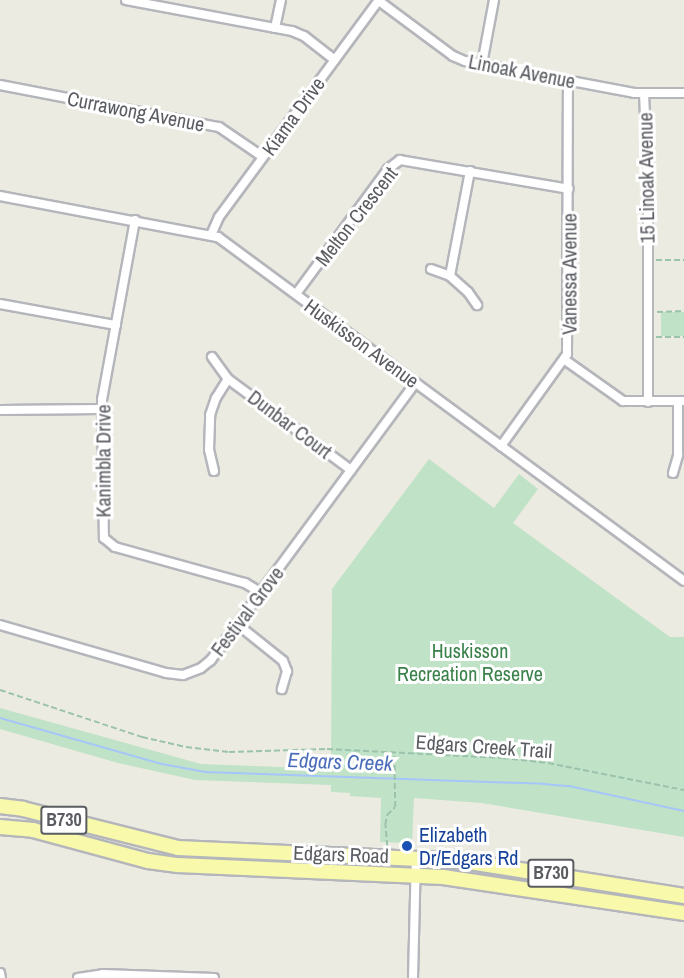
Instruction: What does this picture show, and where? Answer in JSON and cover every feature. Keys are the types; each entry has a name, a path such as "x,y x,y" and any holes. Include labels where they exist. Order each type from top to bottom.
{"main road":[{"name":"Edgars Road","path":"0,806 22,809 151,843 202,849 416,857 520,868 684,896"},
{"name":"Edgars Road","path":"0,827 33,830 148,861 201,866 416,875 491,882 684,914"},
{"path":"201,866 202,849"}],"street":[{"path":"126,0 276,28 303,36 335,60"},
{"path":"276,28 280,0"},
{"name":"Linoak Avenue","path":"379,0 453,56 482,64 644,93 684,93"},
{"name":"Kiama Drive","path":"211,235 219,217 379,0"},
{"path":"482,64 494,0"},
{"name":"Vanessa Avenue","path":"501,446 565,360 569,342 568,80"},
{"name":"Currawong Avenue","path":"0,85 219,127 263,157"},
{"name":"15 Linoak Avenue","path":"644,93 650,262 648,402"},
{"name":"Melton Crescent","path":"296,294 391,165 407,159 568,189"},
{"path":"450,276 470,171"},
{"name":"Huskisson Avenue","path":"0,195 211,235 296,294 684,581"},
{"name":"Kanimbla Drive","path":"135,220 101,409 102,527 105,541 115,547 245,583 260,592"},
{"path":"431,269 450,276 468,292 477,305"},
{"path":"0,304 116,326"},
{"name":"Dunbar Court","path":"212,357 228,379 351,470"},
{"path":"565,360 618,399 648,402 681,401 678,455 673,473"},
{"name":"Dunbar Court","path":"214,471 209,450 210,415 216,398 228,379"},
{"name":"Festival Grove","path":"0,625 166,673 183,675 201,668 211,660 415,383"},
{"path":"0,410 101,409"},
{"path":"237,624 283,661 287,671 282,689"},
{"path":"413,978 416,857"},
{"path":"0,973 1,978"},
{"path":"78,978 104,974 214,978"}],"path":[{"path":"650,262 684,260"},
{"path":"652,311 684,311"},
{"path":"652,337 684,338"},
{"name":"Edgars Creek Trail","path":"0,690 142,737 186,747 229,752 327,749 462,755 548,763 684,790"},
{"path":"387,856 385,825 387,815 395,807 394,753"}],"green space":[{"path":"661,312 684,312 684,336 661,336"},
{"name":"Huskisson Recreation Reserve","path":"429,459 494,508 519,474 538,489 513,523 670,637 684,637 684,837 482,803 414,798 412,843 380,842 381,798 331,792 331,785 195,780 118,763 0,729 0,708 201,764 331,769 332,589"}],"waterway":[{"name":"Edgars Creek","path":"0,718 162,764 205,772 569,786 684,811"}],"place":[{"name":"Elizabeth Dr/Edgars Rd","path":"407,846"}]}
